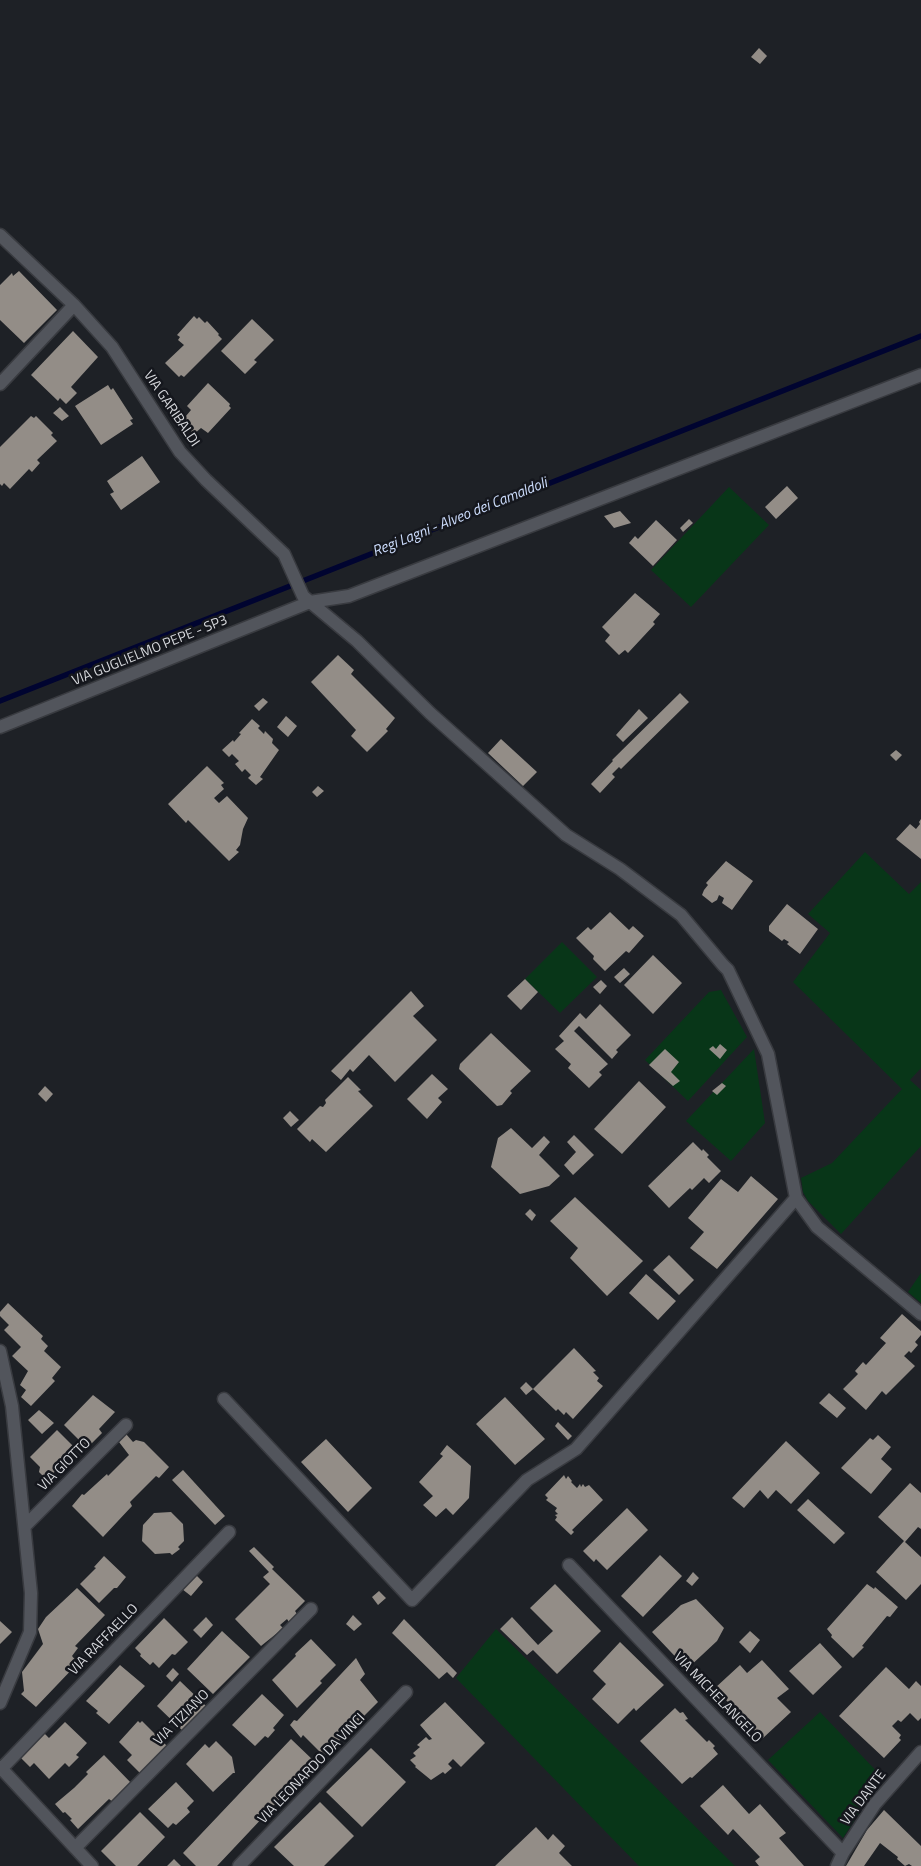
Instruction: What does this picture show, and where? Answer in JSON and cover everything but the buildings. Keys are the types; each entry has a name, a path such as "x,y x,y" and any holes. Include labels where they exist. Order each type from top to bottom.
{"street":[{"name":"VIA GARIBALDI","path":"0,235 74,305 112,347 180,452 206,480 284,554 307,599"},
{"path":"0,384 74,305"},
{"name":"VIA GUGLIELMO PEPE - SP3","path":"0,727 307,599 349,596 921,375"},
{"path":"307,599 357,641 430,713 566,835 620,869 681,915 728,970 768,1054 796,1198 817,1227 921,1314"},
{"path":"224,1399 412,1600 527,1480 576,1448 796,1198"},
{"path":"0,1351 12,1406 31,1593 30,1632 0,1703"},
{"name":"VIA GIOTTO","path":"25,1526 126,1425"},
{"name":"VIA RAFFAELLO","path":"1,1768 229,1532"},
{"name":"VIA MICHELANGELO","path":"569,1565 843,1853"},
{"name":"VIA TIZIANO","path":"75,1848 311,1609"},
{"name":"VIA LEONARDO DA VINCI","path":"239,1866 406,1692"},
{"name":"VIA DANTE","path":"837,1866 843,1853 875,1804 921,1752"},
{"path":"1,1768 92,1866"}],"green space":[{"path":"729,487 769,525 691,607 651,570"},
{"path":"865,852 909,894 921,882 921,1068 910,1080 921,1090 921,1146 841,1234 808,1201 803,1192 801,1178 832,1163 902,1089 793,982 830,933 808,914"},
{"path":"562,942 597,977 560,1013 525,979"},
{"path":"721,990 747,1037 688,1101 645,1060 709,992"},
{"path":"754,1049 765,1123 731,1161 686,1121"},
{"path":"921,1273 921,1303 908,1292"},
{"path":"496,1629 735,1866 639,1866 456,1678"},
{"path":"820,1712 884,1779 862,1808 843,1838 768,1760"}],"waterway":[{"name":"Regi Lagni - Alveo dei Camaldoli","path":"0,701 921,336"}]}
